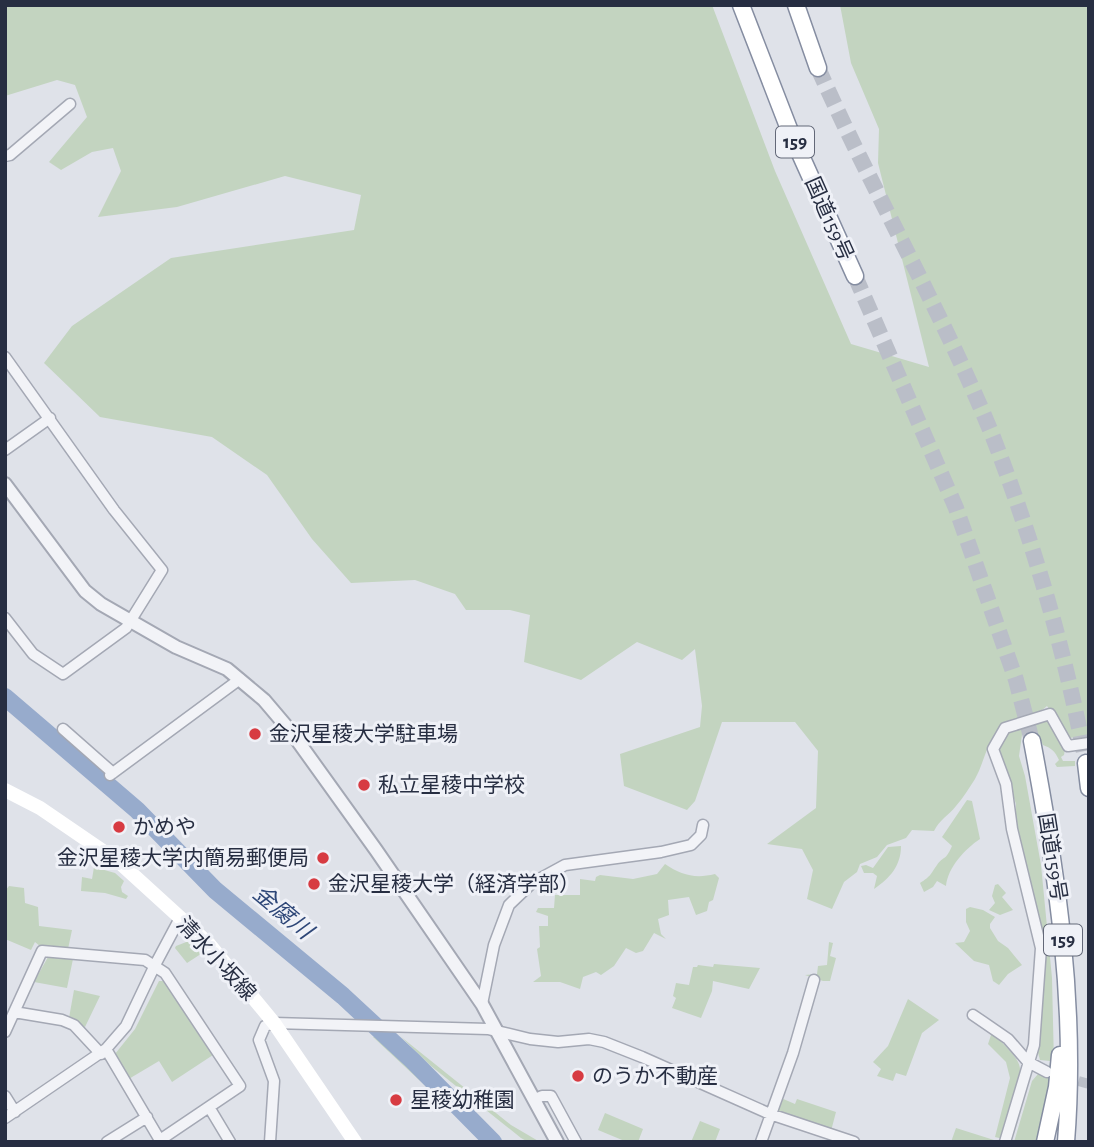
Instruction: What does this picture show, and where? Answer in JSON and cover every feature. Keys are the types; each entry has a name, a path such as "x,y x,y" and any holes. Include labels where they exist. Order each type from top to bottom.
{"highway":[{"name":"国道159号","path":"741,5 789,129 855,276"},
{"path":"796,5 818,68"},
{"name":"国道159号","path":"1032,741 1058,887 1069,1059 1066,1142"},
{"path":"1086,763 1089,788"},
{"name":"159","path":"1039,779 1058,968 1060,1021 1057,1087 1045,1142"}],"main road":[{"name":"清水小坂線","path":"5,790 40,807 119,862 209,944 274,1023 355,1142"}],"street":[{"path":"5,156 10,155 70,104"},
{"path":"5,357 114,510 163,570 126,628 63,674 33,654 5,618"},
{"path":"5,450 50,418"},
{"path":"5,484 85,591 101,604 176,647 227,669 264,700 292,733 408,894 482,1004 556,1140"},
{"path":"63,729 111,774 240,679"},
{"path":"1006,1142 1034,1045 1041,948 1012,829 1006,784 993,749 1004,728 1050,714 1068,746 1089,743"},
{"path":"482,1004 494,945 509,905 532,883 565,865 661,852 691,845 701,835 703,825"},
{"path":"5,1118 104,1052 126,1026 180,918"},
{"path":"5,1032 42,951 145,960 165,973 240,1086 160,1141 104,1052 74,1025 62,1020 15,1012"},
{"path":"761,1142 793,1053 814,980"},
{"path":"973,1015 1008,1040 1028,1062 1047,1072"},
{"path":"270,1142 274,1081 259,1040 265,1026 274,1023 498,1030 530,1039 558,1042 589,1039 604,1042 771,1114 854,1142"},
{"path":"5,1096 15,1112"},
{"path":"535,1099 551,1096 576,1142"},
{"path":"209,1107 230,1142"},
{"path":"107,1142 147,1117"}],"green space":[{"path":"5,5 712,5 775,171 851,344 929,367 878,163 879,129 851,63 840,5 1089,5 1089,735 1070,738 1047,706 1037,713 1007,722 993,737 966,793 934,831 912,830 906,838 887,845 877,857 860,864 857,872 844,882 832,909 807,899 813,870 802,849 767,844 816,808 818,751 795,722 722,722 695,801 687,810 624,786 620,754 700,727 702,706 695,649 682,660 637,642 581,680 524,662 530,615 510,610 466,610 455,594 415,580 351,583 312,539 267,475 212,437 100,417 44,363 72,326 171,258 354,230 361,195 285,176 177,207 98,217 121,171 113,148 92,152 61,170 49,162 87,117 75,85 57,80 5,96"},
{"path":"1047,721 1065,749 1061,757 1063,761 1075,761 1075,766 1057,767 1055,764 1059,760 1054,752 1043,745 1035,733 1026,730 1022,735 1019,756 1041,865 1052,978 1054,1064 1041,1142 1014,1142 1032,1081 1038,1074 1048,1078 1050,1061 1040,1060 1038,1053 1046,949 1015,825 1016,804 997,747 1009,731"},
{"path":"967,800 972,801 980,839 958,859 946,886 937,881 924,892 920,883 950,851 952,846 942,837"},
{"path":"901,846 894,871 874,889 877,876 864,873 861,866 873,868 888,847"},
{"path":"665,864 688,875 715,874 719,878 707,911 696,915 689,897 668,900 669,915 658,919 661,934 666,939 654,933 643,951 636,953 626,948 614,966 601,975 596,972 583,977 580,989 560,982 533,982 541,976 537,949 540,947 539,926 548,926 548,916 536,912 538,908 554,908 555,895 580,895 580,879 595,881 600,875 633,879 657,874"},
{"path":"94,867 115,873 124,881 121,887 122,892 128,896 126,899 105,893 81,891 82,877 92,879"},
{"path":"998,884 1006,893 1002,897 1013,910 1000,915 989,910 995,903 992,896 995,885"},
{"path":"9,886 24,888 25,903 38,907 39,926 72,930 68,949 41,947 35,942 31,950 5,939 5,891"},
{"path":"970,907 995,917 990,928 998,941 1008,948 1022,965 1008,974 999,985 993,981 989,965 974,961 955,943 964,942 970,931 966,922 966,909"},
{"path":"194,939 207,950 187,963 175,948"},
{"path":"829,942 833,943 830,956 836,958 830,981 805,975 817,974 818,966 827,965"},
{"path":"48,957 73,959 67,988 34,982"},
{"path":"714,964 760,968 749,989 713,981 712,991 701,1018 672,1008 676,998 673,996 676,983 689,985 693,967 713,967"},
{"path":"159,981 165,981 213,1055 172,1082 159,1061 127,1080 114,1060 115,1054 135,1029"},
{"path":"74,990 100,996 85,1027 69,1018"},
{"path":"908,999 939,1020 922,1033 906,1076 896,1073 893,1081 877,1076 881,1069 873,1062 888,1046"},
{"path":"992,1032 1013,1054 1020,1069 1019,1089 1003,1139 995,1137 1010,1078 1006,1062 988,1044"},
{"path":"400,1036 511,1125 540,1142 528,1142 521,1138 431,1066"},
{"path":"373,1037 376,1037 490,1142 485,1142"},
{"path":"781,1098 795,1104 797,1099 836,1112 831,1131 778,1112"},
{"path":"605,1113 643,1129 638,1142 627,1142 598,1130"},
{"path":"700,1121 720,1129 715,1142 691,1142"},
{"path":"956,1128 994,1140 999,1142 951,1142"}],"waterway":[{"name":"金腐川","path":"5,697 137,810 215,890 343,996 413,1061 493,1142"}],"tunnel":[{"path":"818,68 952,344 993,437 1047,598 1086,763"},
{"path":"855,276 956,508 1016,680 1032,741"},
{"path":"1064,1077 1089,1084"}],"place":[{"name":"金沢星稜大学駐車場","path":"255,734"},
{"name":"私立星稜中学校","path":"364,785"},
{"name":"かめや","path":"119,827"},
{"name":"金沢星稜大学内簡易郵便局","path":"323,858"},
{"name":"金沢星稜大学（経済学部）","path":"314,884"},
{"name":"のうか不動産","path":"578,1076"},
{"name":"星稜幼稚園","path":"396,1100"}]}
